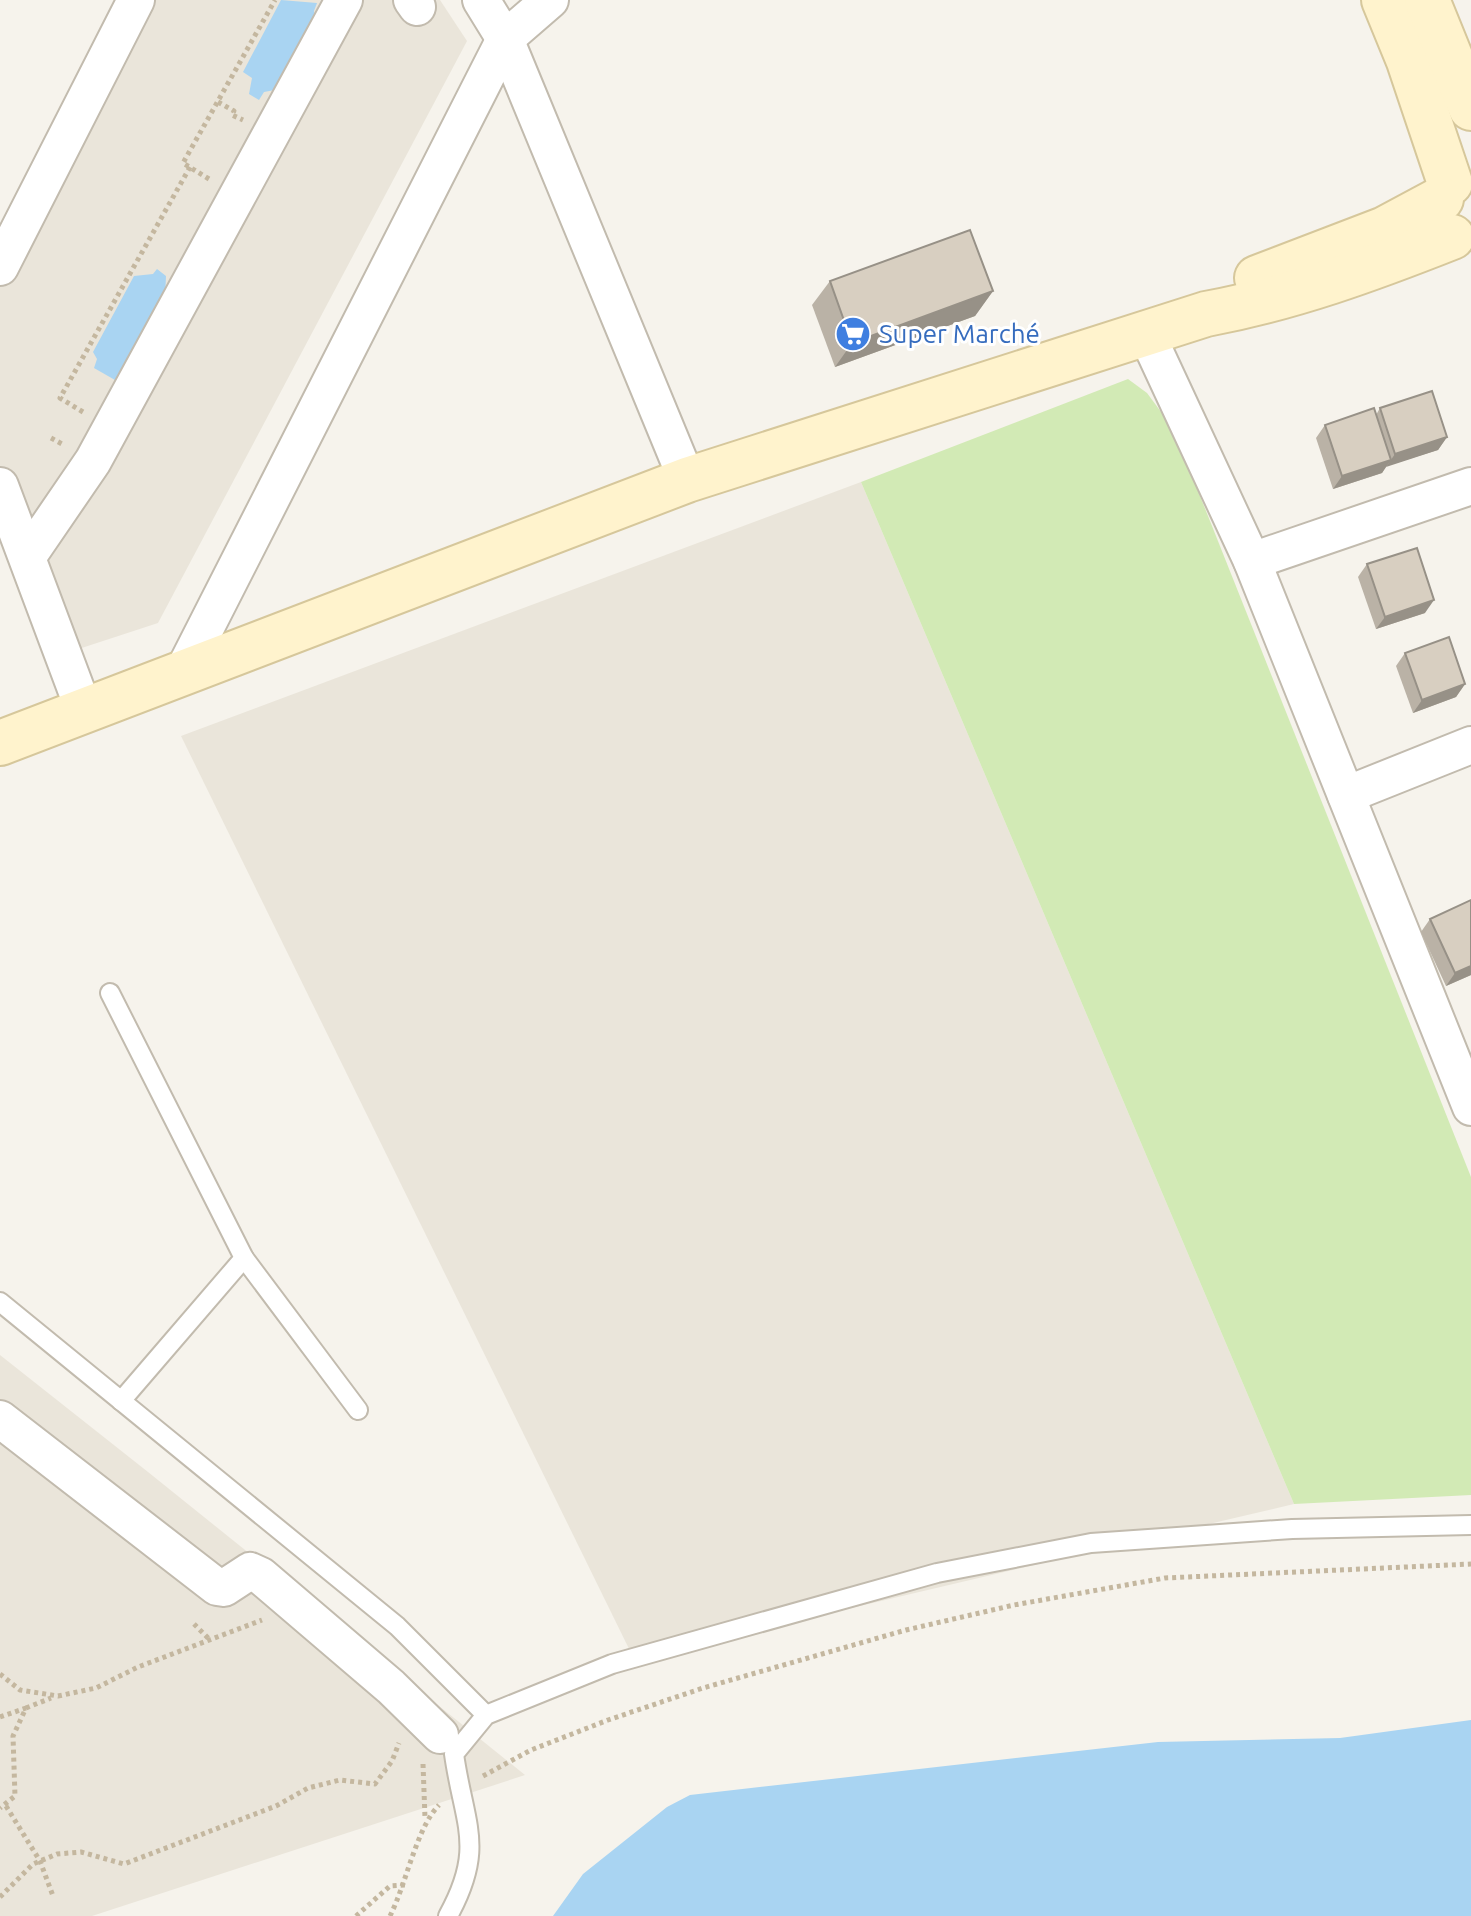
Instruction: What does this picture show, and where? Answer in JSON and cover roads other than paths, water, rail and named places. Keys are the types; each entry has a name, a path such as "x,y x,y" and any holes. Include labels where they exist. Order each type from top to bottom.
{"street":[{"path":"0,267 136,0"},
{"path":"28,556 67,504 111,428 344,0"},
{"path":"481,0 505,39 687,480"},
{"path":"183,672 505,39 550,0"},
{"path":"0,743 687,480 1206,314 1251,281 1385,229 1457,207 1409,61 1384,0"},
{"path":"1427,0 1471,108"},
{"path":"1146,333 1252,561 1346,795 1457,1029 1471,1107"},
{"path":"0,486 85,713"},
{"path":"1252,561 1471,486"},
{"path":"1346,795 1471,745"},
{"path":"0,1419 217,1587 224,1588 250,1571 261,1576 391,1687 440,1735"}],"lane":[{"path":"110,993 244,1258 358,1410"},
{"path":"121,1401 244,1258"},
{"path":"0,1302 397,1626 486,1715"},
{"path":"448,1916 463,1890 471,1864 470,1833 454,1754 486,1715 612,1664 712,1633 937,1573 1091,1543 1292,1529 1471,1525"}],"water":[{"path":"281,0 317,3 314,11 317,24 280,89 264,92 259,100 249,94 252,78 243,72"},
{"path":"157,269 166,276 165,298 115,380 94,368 97,359 93,352 134,276 153,274"},
{"path":"1471,1720 1471,1916 553,1916 583,1874 667,1807 690,1795 1158,1742 1340,1738"}],"place":[{"name":"Super Marché","path":"853,334"}]}
